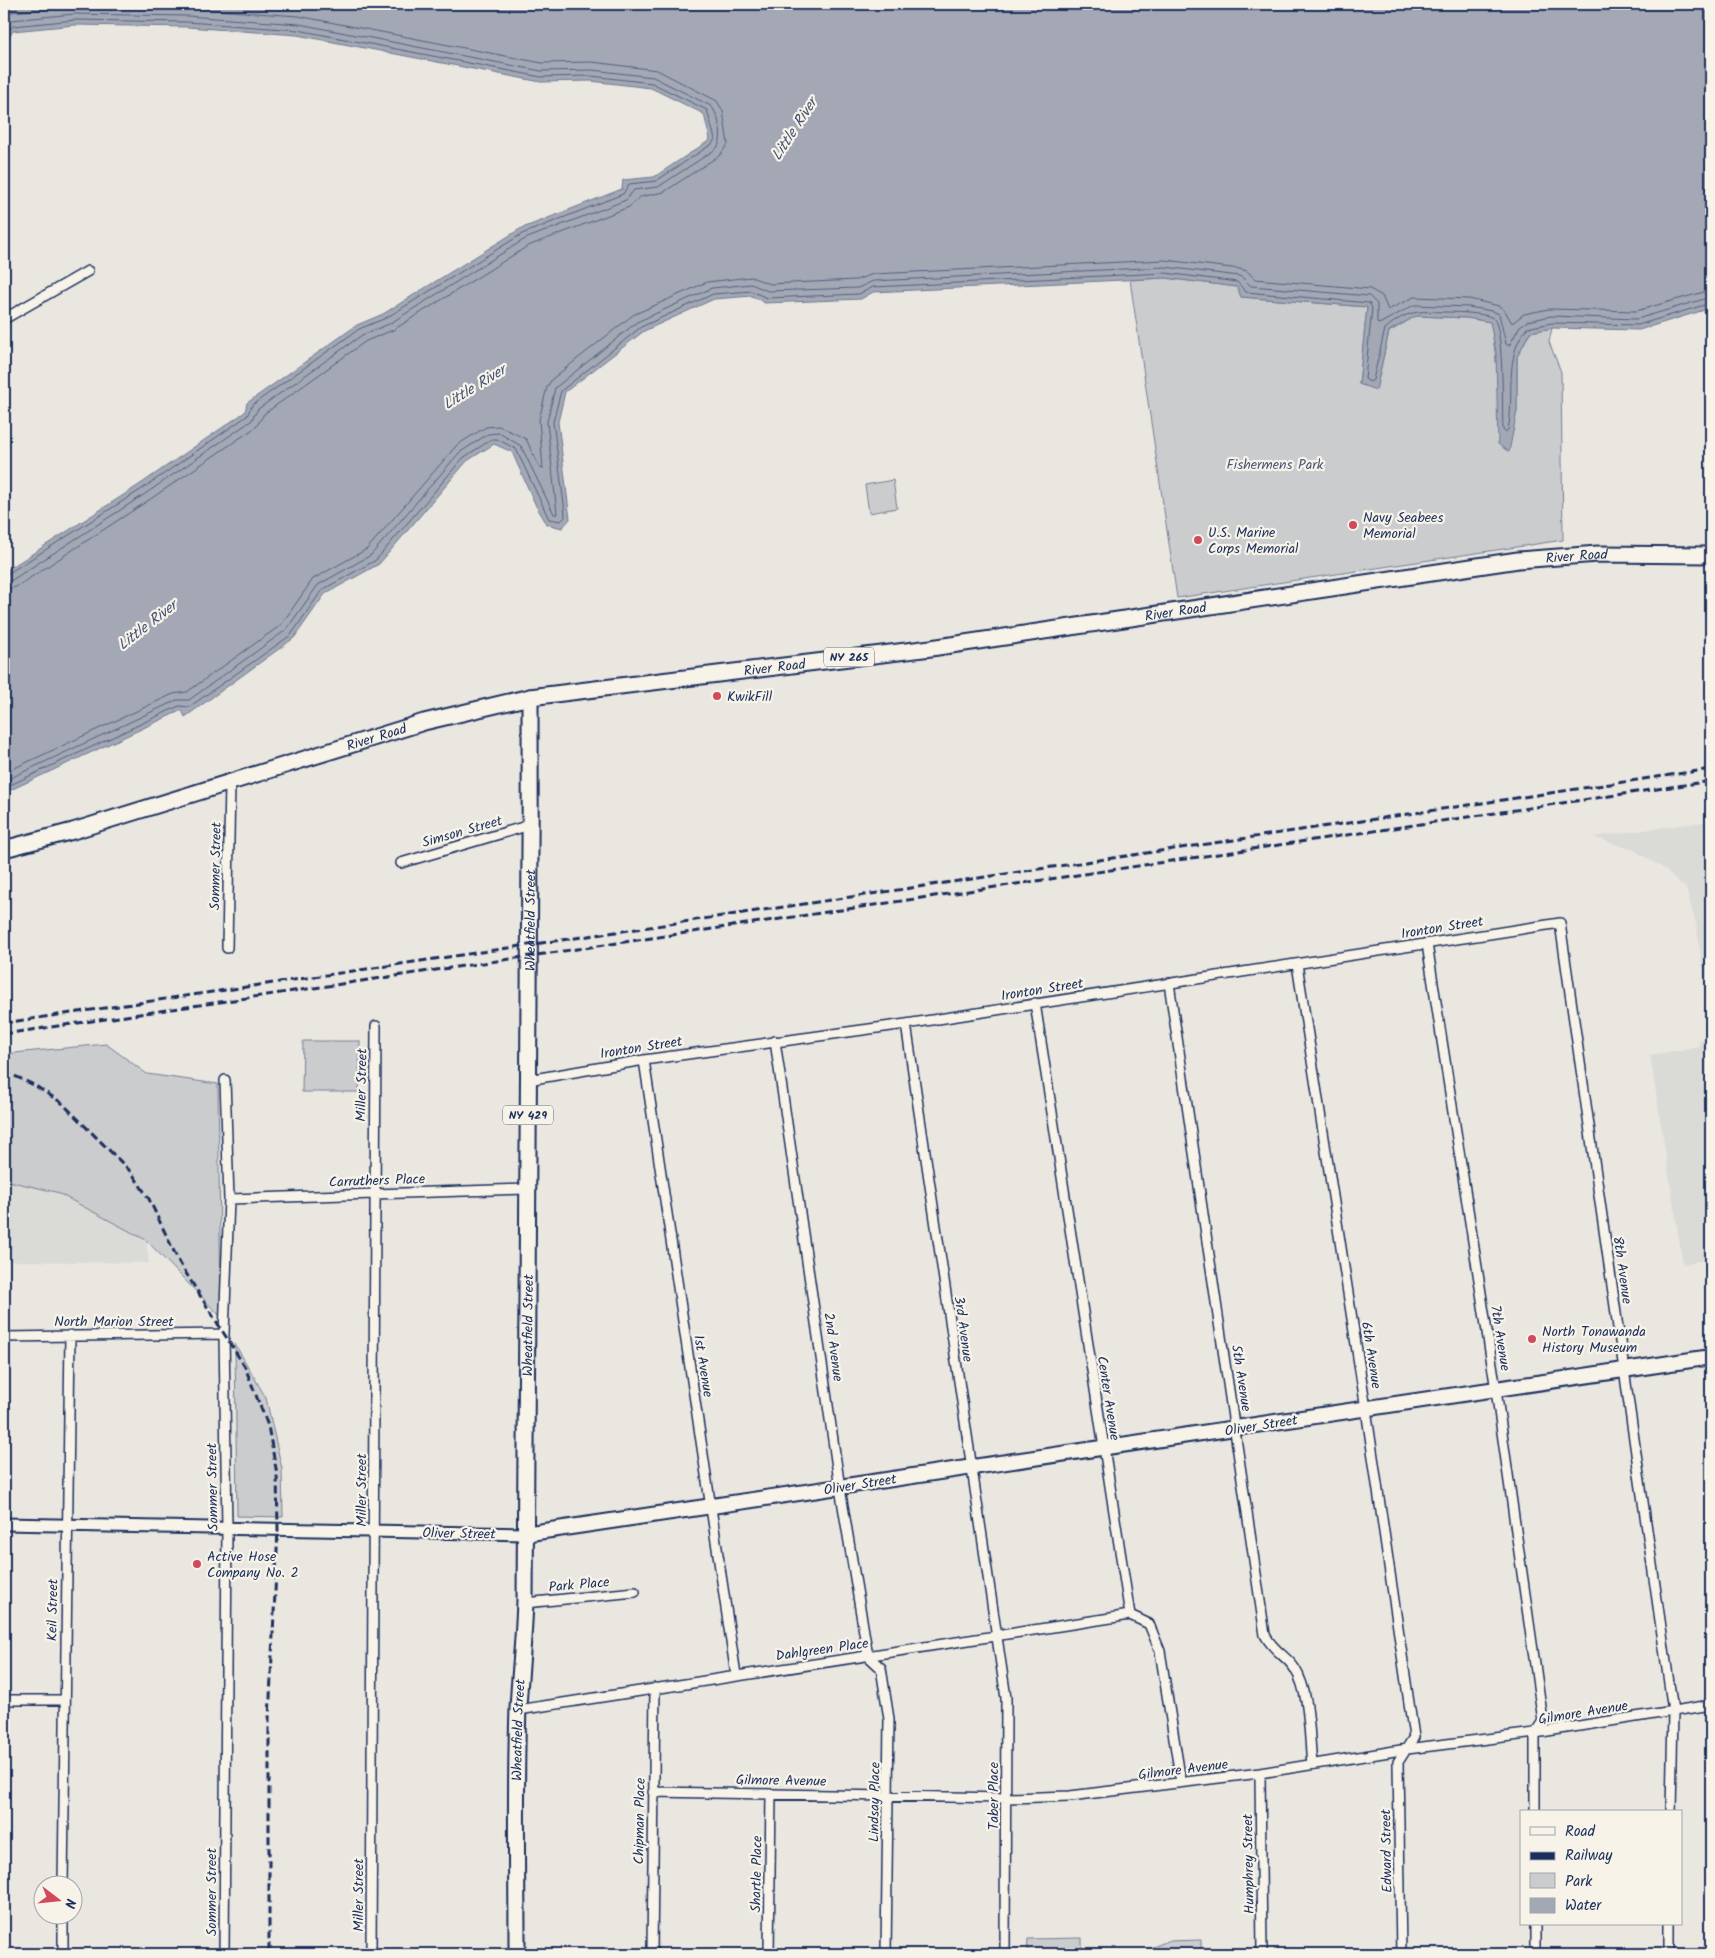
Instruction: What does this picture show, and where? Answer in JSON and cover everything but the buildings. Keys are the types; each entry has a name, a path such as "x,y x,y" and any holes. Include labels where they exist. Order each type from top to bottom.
{"main road":[{"name":"River Road","path":"4,849 73,831 424,722 530,696 931,648 1518,560 1598,554 1711,554"},
{"name":"Wheatfield Street","path":"517,1954 518,1710 525,1603 524,1534 529,1293 527,1190 530,696"},
{"name":"Oliver Street","path":"524,1534 1711,1357"}],"street":[{"path":"4,319 88,271"},
{"name":"Sommer Street","path":"227,948 230,783"},
{"name":"Simson Street","path":"401,863 530,825"},
{"name":"Ironton Street","path":"528,1080 644,1060 906,1024 1560,923"},
{"name":"8th Avenue","path":"1560,923 1673,1711 1671,1810"},
{"name":"7th Avenue","path":"1427,944 1496,1390 1543,1720 1535,1733 1535,1810"},
{"name":"6th Avenue","path":"1297,964 1366,1409 1414,1737 1407,1749"},
{"name":"5th Avenue","path":"1169,983 1265,1635 1272,1648 1295,1668 1302,1683 1312,1764"},
{"name":"Center Avenue","path":"1035,1003 1130,1616"},
{"name":"3rd Avenue","path":"906,1024 997,1638"},
{"name":"Miller Street","path":"371,1954 375,1531 374,1194 376,1026"},
{"name":"2nd Avenue","path":"775,1041 840,1488 868,1656"},
{"name":"1st Avenue","path":"644,1060 736,1675"},
{"name":"Sommer Street","path":"224,1954 227,1528 224,1334 229,1199 226,1080"},
{"name":"Carruthers Place","path":"229,1199 527,1190"},
{"name":"North Marion Street","path":"4,1337 224,1334"},
{"name":"Keil Street","path":"63,1876 70,1335"},
{"name":"Oliver Street","path":"4,1524 524,1534"},
{"name":"Park Place","path":"525,1603 635,1592"},
{"path":"1130,1616 1150,1624 1160,1651 1181,1782"},
{"name":"Dahlgreen Place","path":"518,1710 736,1675 997,1638 1130,1616"},
{"name":"Taber Place","path":"997,1638 1006,1698 1005,1954"},
{"name":"Lindsay Place","path":"868,1656 881,1668 889,1719 886,1954"},
{"name":"Chipman Place","path":"652,1954 656,1688"},
{"path":"4,1700 65,1700"},
{"name":"Gilmore Avenue","path":"653,1792 1007,1798 1070,1796 1260,1773 1407,1749 1535,1733 1711,1705"},
{"name":"Edward Street","path":"1401,1954 1398,1762 1407,1749"},
{"name":"Humphrey Street","path":"1260,1773 1262,1954"},
{"name":"Shartle Place","path":"769,1954 771,1794"},
{"path":"63,1926 63,1954"},
{"path":"1535,1926 1535,1954"},
{"path":"1669,1954 1670,1926"}],"shaded area":[{"path":"1711,821 1711,1025 1696,923 1686,889 1666,870 1634,850 1593,837"},
{"path":"1711,1039 1711,1259 1683,1264 1650,1055 1700,1047 1699,1041"},
{"path":"4,1180 56,1192 146,1240 149,1263 4,1261"}],"green space":[{"name":"Fishermens Park","path":"1165,278 1238,287 1241,297 1367,307 1359,384 1376,389 1389,332 1416,316 1467,318 1491,322 1508,451 1517,411 1517,357 1530,332 1552,328 1549,342 1561,372 1563,540 1177,598 1130,280"},
{"path":"893,480 897,508 869,513 865,485"},
{"path":"303,1041 360,1041 359,1092 302,1092"},
{"path":"106,1044 147,1074 218,1084 221,1317 146,1240 56,1192 4,1180 4,1054"},
{"path":"235,1344 266,1398 282,1469 283,1517 237,1516"},
{"path":"1082,1938 1082,1954 1027,1954 1028,1939"},
{"path":"1201,1940 1201,1954 1135,1954 1168,1941"}],"water":[{"name":"Little River","path":"4,4 1711,4 1711,308 1639,330 1552,328 1530,332 1517,357 1517,411 1509,452 1498,444 1496,352 1490,322 1467,318 1416,316 1389,331 1376,390 1359,384 1367,307 1241,297 1237,287 1165,278 873,292 861,299 765,303 752,296 714,299 644,331 565,392 558,422 570,519 562,528 547,524 536,506 512,452 494,444 467,461 379,564 325,594 294,638 185,717 182,710 4,793 4,572 139,485 245,412 247,403 357,325 383,314 520,229 622,189 623,180 654,177 710,140 704,114 651,88 591,81 541,82 297,35 187,27 75,25 13,31 4,45"}],"railway":[{"path":"4,1023 1711,769"},
{"path":"4,1034 1711,781"},
{"path":"4,1071 34,1085 62,1103 132,1173 149,1199 179,1262 245,1367 268,1426 277,1474 278,1529 269,1719 269,1954"}],"place":[{"name":"Navy Seabees Memorial","path":"1353,525"},
{"name":"U.S. Marine Corps Memorial","path":"1198,540"},
{"name":"KwikFill","path":"717,696"},
{"name":"North Tonawanda History Museum","path":"1532,1339"},
{"name":"Active Hose Company No. 2","path":"197,1564"}]}
